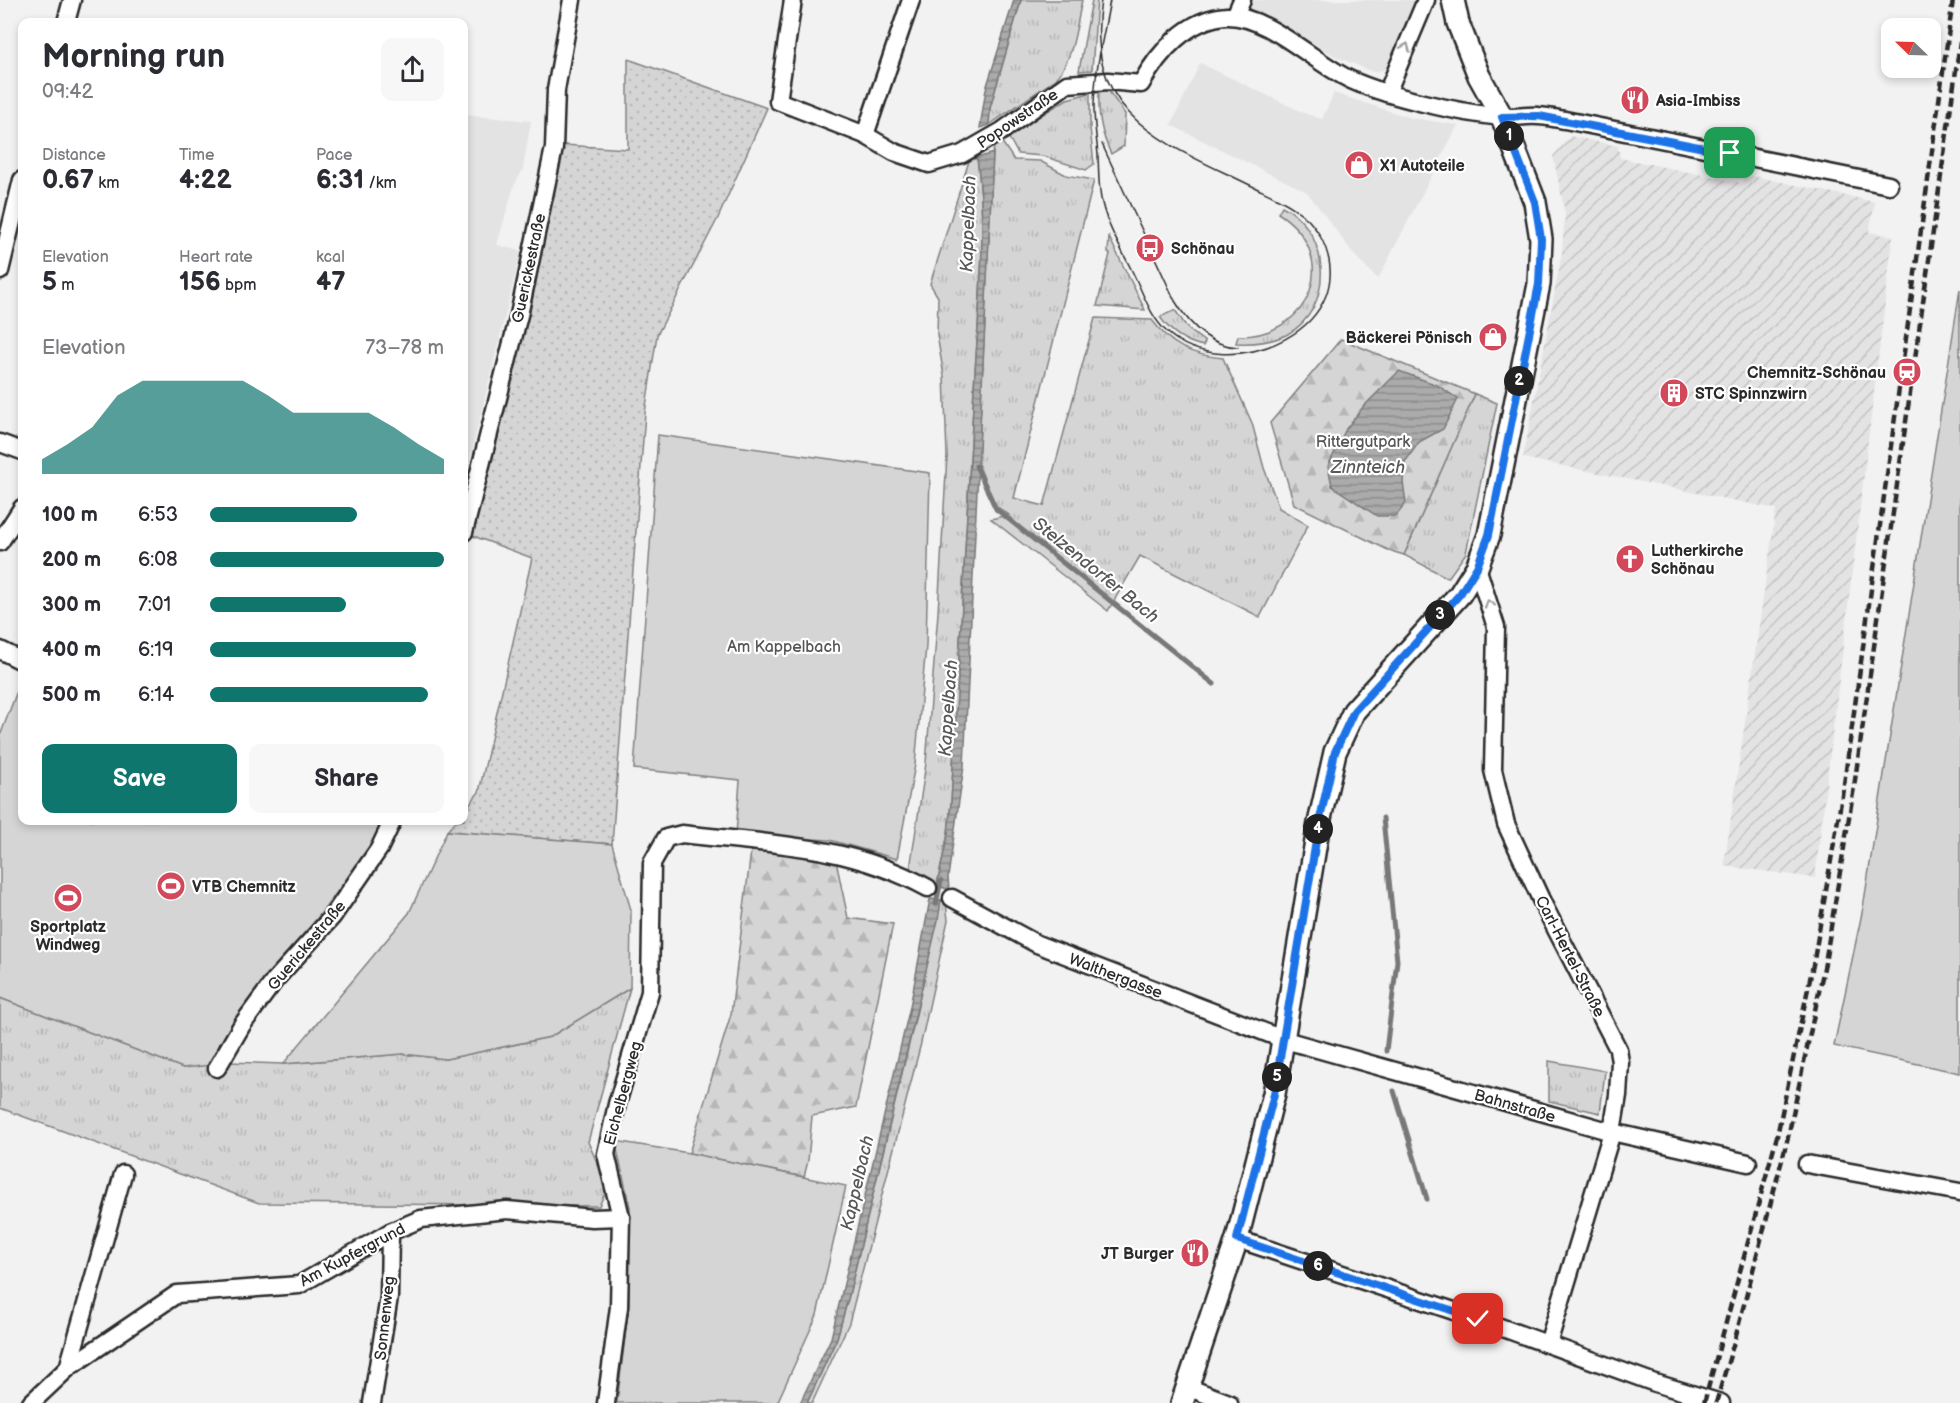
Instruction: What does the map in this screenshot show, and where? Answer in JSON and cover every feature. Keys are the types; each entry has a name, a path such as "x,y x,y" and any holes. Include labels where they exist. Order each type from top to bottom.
{"main road":[{"path":"1185,1395 1237,1239 1253,1183 1285,1040 1319,823 1335,752 1354,711 1460,594 1477,567 1489,535 1539,284 1541,239 1535,202 1502,117 1479,76 1458,23 1453,0"}],"street":[{"path":"67,18 72,0"},
{"name":"Guerickestraße","path":"468,516 519,315 552,159 556,90 572,0"},
{"name":"Popowstraße","path":"793,0 778,101 865,135 894,152 929,165 962,154 1002,131 1067,84 1108,81 1140,84 1164,49 1184,33 1210,19 1235,16"},
{"path":"865,135 911,0"},
{"path":"1242,0 1235,16 1269,29 1352,80 1387,93 1502,117 1539,116 1565,120 1889,186"},
{"path":"1387,93 1426,0"},
{"path":"0,271 18,197"},
{"path":"0,443 18,450"},
{"path":"0,542 18,514"},
{"name":"Carl-Hertel-Straße","path":"1477,567 1496,627 1493,770 1506,824 1544,906 1618,1048 1620,1062 1612,1132 1548,1344"},
{"path":"0,650 18,659"},
{"name":"Guerickestraße","path":"217,1068 243,1025 275,980 332,917 379,849 391,825"},
{"name":"Eichelbergweg","path":"606,1403 619,1307 621,1217 606,1154 617,1104 650,992 652,863 666,838 682,834 816,848 858,858 903,874 928,888"},
{"name":"Walthergasse","path":"952,898 1037,944 1285,1040"},
{"name":"Bahnstraße","path":"1285,1040 1612,1132 1748,1163"},
{"path":"1807,1164 1960,1192"},
{"path":"68,1368 123,1174"},
{"name":"Am Kupfergrund","path":"31,1403 68,1368 177,1294 299,1285 390,1232 421,1219 507,1210 592,1218 621,1217"},
{"name":"Sonnenweg","path":"372,1403 389,1297 390,1232"},
{"path":"1237,1239 1548,1344 1655,1383 1721,1403"},
{"path":"1185,1395 1228,1403"}],"shaded area":[{"path":"1247,0 1420,0 1390,69 1373,72 1337,57 1244,7"},
{"path":"1200,63 1306,114 1322,119 1334,93 1411,118 1458,125 1378,279 1356,257 1307,192 1171,125"},
{"path":"468,115 531,121 523,169 514,186 497,245 521,251 468,467"},
{"path":"1570,136 1618,146 1620,158 1742,183 1744,174 1875,202 1869,232 1893,236 1815,878 1724,866 1776,509 1523,458 1562,253 1565,213 1553,156"}],"green space":[{"path":"1021,0 1082,0 1074,41 1067,61 1056,79 989,125 990,108"},
{"path":"1092,0 1097,0 1092,70 1079,71"},
{"path":"628,59 767,108 718,218 657,335 645,413 612,844 447,831 452,825 468,825 468,806 479,792 532,558 473,536 494,430 530,311 563,145 628,149"},
{"path":"1108,90 1125,114 1124,146 1111,154 1101,124 1099,108 1099,92"},
{"path":"1090,93 1090,128 1094,164 1086,170 1043,156 1018,154 1008,136 1067,99"},
{"path":"1002,142 1014,160 1040,161 1066,175 1094,180 1014,498 1044,506 1095,318 1152,320 1174,343 1183,348 1191,352 1223,358 1252,423 1264,468 1279,508 1308,525 1260,617 1140,556 1108,611 991,519 1009,515 996,506 978,464 993,153 994,147"},
{"path":"977,158 982,215 980,303 951,803 948,834 937,885 910,869 926,763 947,455 944,376 937,335 938,297 930,284 969,161"},
{"path":"1282,206 1298,217 1310,232 1318,250 1321,269 1320,289 1314,307 1302,323 1286,335 1262,342 1236,343 1238,336 1264,333 1285,323 1300,308 1310,290 1313,270 1309,250 1298,230 1278,213"},
{"path":"1109,237 1145,310 1097,306 1110,254 1108,253"},
{"path":"1960,289 1960,1073 1834,1046 1863,908"},
{"path":"1175,310 1188,329 1205,342 1203,346 1179,336 1160,317"},
{"name":"Rittergutpark","path":"1341,339 1475,394 1404,555 1388,550 1294,504 1270,423"},
{"path":"1475,394 1497,403 1466,553 1448,578 1404,555"},
{"name":"Am Kappelbach","path":"658,435 930,473 926,646 915,765 897,859 830,840 736,835 740,780 634,769"},
{"name":"VTB Chemnitz","path":"18,689 18,825 380,825 378,838 306,933 249,1001 212,1065 183,1068 0,998 0,736"},
{"path":"447,831 612,844 631,910 630,988 550,1037 446,1059 403,1054 283,1064 409,913"},
{"path":"751,851 792,852 836,861 848,918 893,924 856,1107 812,1116 808,1161 804,1177 689,1153 731,1014"},
{"path":"941,900 946,903 948,920 921,1043 849,1323 812,1403 807,1403 837,1338 848,1299"},
{"path":"630,988 588,1142 603,1176 605,1193 599,1206 259,1203 0,1108 0,998 183,1068 229,1062 283,1064 403,1054 446,1059 550,1037"},
{"path":"1549,1061 1605,1071 1600,1113 1549,1101"},
{"path":"615,1141 689,1153 846,1186 817,1315 777,1403 617,1403 629,1304 630,1207"}],"water":[{"path":"1014,0 1021,0 990,108 989,125 980,128 986,89"},
{"path":"993,153 964,766 948,877 949,890 937,885 948,834 951,803 980,303 982,215 977,158"},
{"name":"Zinnteich","path":"1399,371 1437,385 1458,399 1443,429 1419,442 1405,462 1403,482 1406,503 1396,516 1377,516 1332,486 1328,466 1346,429 1363,407"},
{"path":"930,899 941,900 938,920 848,1299 837,1338 807,1403 800,1403 831,1338 910,1007"}],"waterway":[{"name":"Stelzendorfer Bach","path":"976,466 996,509 1214,684"},
{"name":"Stelzendorfer Bach","path":"1383,818 1397,961 1386,1051"},
{"name":"Kappelbach","path":"936,904 941,881"},
{"name":"Stelzendorfer Bach","path":"1394,1091 1427,1199"}],"tram line":[{"path":"1101,0 1099,41 1105,74 1119,101 1139,123 1193,158 1292,207 1307,219 1319,234 1330,267 1326,296 1310,321 1285,339 1255,350 1223,354 1192,348 1166,331 1147,304 1112,230 1100,192 1094,94 1097,67 1100,54 1102,40 1108,13 1110,0"},
{"path":"1102,144 1181,310 1193,325 1209,338 1218,343 1238,347"}],"railway":[{"path":"1704,1403 1777,1136 1814,960 1844,784 1953,0"},
{"path":"1716,1403 1788,1137 1825,963 1854,787 1960,42"}],"place":[{"name":"Asia-Imbiss","path":"1635,100"},
{"name":"X1 Autoteile","path":"1359,165"},
{"name":"Schönau","path":"1150,248"},
{"name":"Bäckerei Pönisch","path":"1493,337"},
{"name":"Chemnitz-Schönau","path":"1907,372"},
{"name":"STC Spinnzwirn","path":"1674,393"},
{"name":"Lutherkirche Schönau","path":"1630,559"},
{"name":"VTB Chemnitz","path":"171,886"},
{"name":"Sportplatz Windweg","path":"68,898"},
{"name":"JT Burger","path":"1195,1253"}],"route":[{"path":"1478,1319 1237,1239 1253,1183 1285,1040 1319,823 1335,752 1354,711 1460,594 1477,567 1489,535 1539,284 1541,239 1535,202 1502,117 1539,116 1565,120 1730,153"}]}
